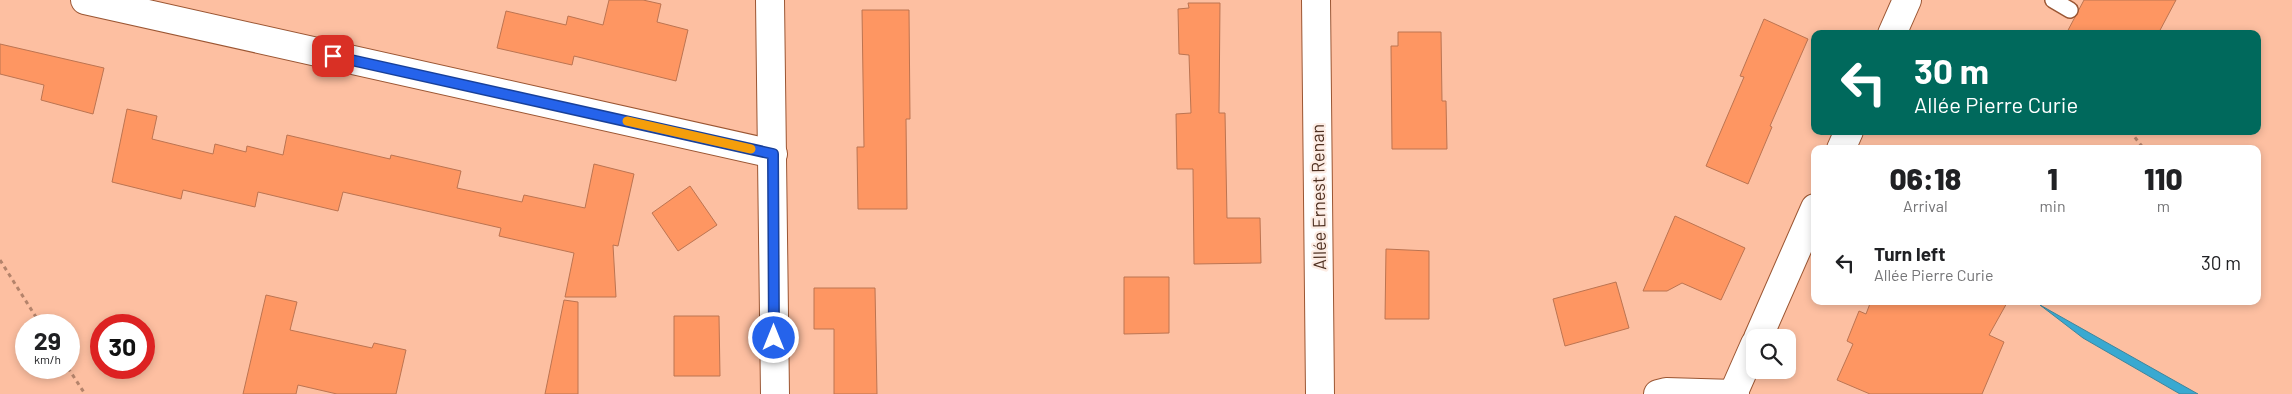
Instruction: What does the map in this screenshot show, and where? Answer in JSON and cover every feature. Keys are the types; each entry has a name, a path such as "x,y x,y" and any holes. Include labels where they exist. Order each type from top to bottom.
{"street":[{"path":"85,0 773,154"},
{"path":"770,0 775,394"},
{"name":"Allée Ernest Renan","path":"1316,0 1320,394"},
{"path":"1894,30 1907,0"},
{"path":"1762,329 1811,217"},
{"path":"1658,394 1666,392 1734,394 1746,365"}],"lane":[{"path":"2053,0 2070,10"}],"path":[{"path":"2133,135 2141,145"},
{"path":"0,260 35,314"},
{"path":"75,379 85,394"}],"water":[{"path":"2040,305 2198,394 2180,394 2083,338"}],"building":[{"path":"609,0 643,0 661,4 657,22 688,30 676,81 574,56 572,65 497,48 506,11 566,25 568,16 603,25"},
{"path":"2084,0 2176,0 2160,30 2068,30"},
{"path":"1188,3 1220,3 1219,113 1225,113 1227,218 1260,218 1261,263 1194,264 1193,169 1177,169 1176,114 1191,113 1189,55 1179,54 1178,9 1189,8"},
{"path":"862,10 909,10 910,119 906,119 907,209 858,209 857,147 864,147"},
{"path":"1764,19 1808,39 1770,126 1772,127 1748,184 1706,166 1744,77 1740,76"},
{"path":"1398,32 1441,32 1442,101 1446,101 1447,149 1392,149 1391,46 1398,46"},
{"path":"0,44 104,68 93,114 41,100 44,85 0,74"},
{"path":"127,109 157,116 152,139 213,154 215,144 246,152 247,146 283,155 287,135 390,159 391,155 461,171 457,188 522,202 524,195 585,208 594,164 634,174 618,246 613,245 616,297 565,297 574,253 499,236 501,228 343,192 338,211 258,192 255,207 183,190 181,199 112,182"},
{"path":"690,186 717,225 678,251 652,213"},
{"path":"1675,216 1745,248 1721,300 1682,283 1667,291 1643,291"},
{"path":"1386,249 1429,251 1429,319 1385,319"},
{"path":"1124,277 1169,277 1169,333 1124,334"},
{"path":"1616,282 1629,328 1565,346 1553,299"},
{"path":"814,288 875,288 877,394 834,394 834,329 814,329"},
{"path":"266,295 297,302 290,330 372,348 374,343 406,350 396,394 337,394 298,385 296,394 243,394"},
{"path":"564,300 578,302 578,394 545,394"},
{"path":"1869,305 2006,305 1989,335 2004,342 1982,394 1870,394 1837,380 1853,344 1847,341 1859,311 1866,314"},
{"path":"674,316 719,316 720,376 674,376"}],"slow traffic":[{"path":"627,121 751,149"}],"route":[{"path":"333,56 773,154 774,338"}]}
